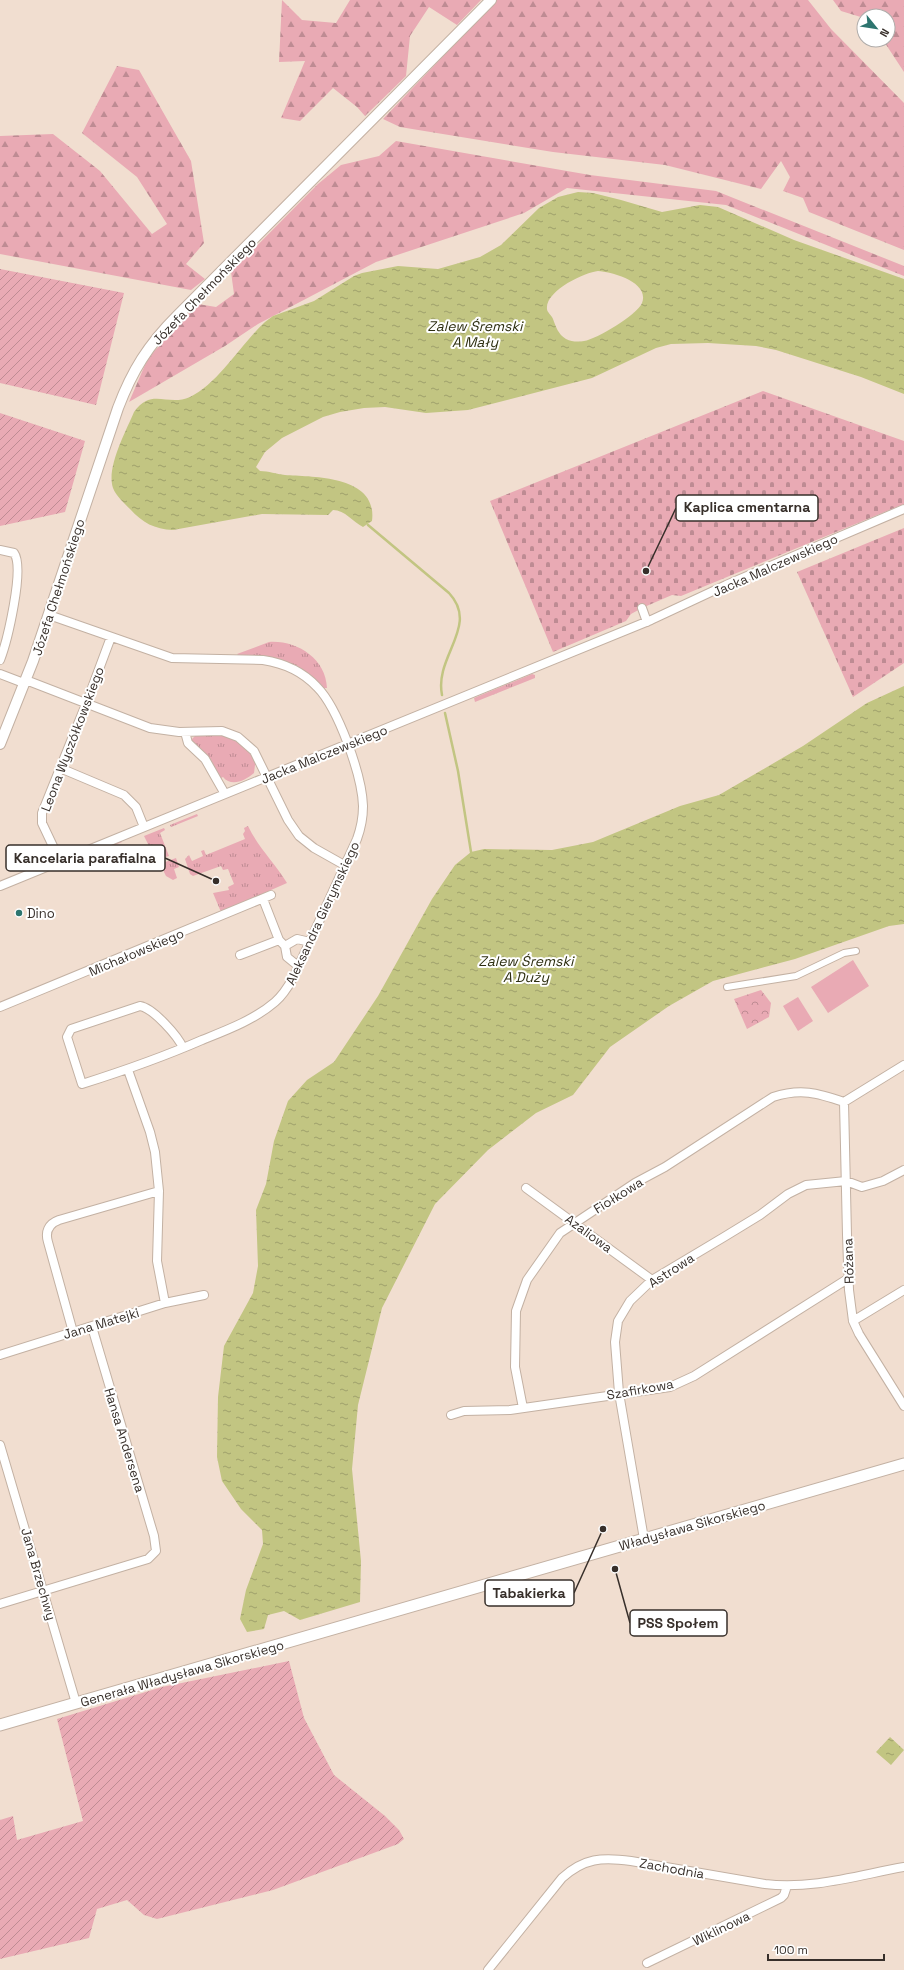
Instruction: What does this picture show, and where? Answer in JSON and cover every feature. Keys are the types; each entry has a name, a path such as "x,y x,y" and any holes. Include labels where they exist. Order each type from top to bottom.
{"main road":[{"name":"Władysława Sikorskiego","path":"364,1620 904,1464"},
{"name":"Generała Władysława Sikorskiego","path":"0,1726 364,1620"}],"street":[{"name":"Józefa Chełmońskiego","path":"0,744 26,682 116,414 133,372 147,350 172,321 491,0"},
{"name":"Jacka Malczewskiego","path":"0,886 647,622 726,585 904,509"},
{"path":"0,550 14,553 18,564 11,622 0,660"},
{"path":"642,608 647,622"},
{"name":"Aleksandra Gierymskiego","path":"49,615 172,658 263,660 290,668 310,680 324,694 334,710 359,781 363,806 359,832 346,866 285,991 269,1007 240,1024 184,1048 128,1070 82,1084 67,1040 68,1034 74,1029 138,1006 143,1006 174,1034 184,1048"},
{"name":"Leona Wyczółkowskiego","path":"60,862 41,820 43,809 86,704 111,637"},
{"path":"0,674 21,682 26,682 150,728 185,732 222,731 238,736 254,751 288,820 299,836 314,848 346,866"},
{"path":"185,732 188,743 205,759 225,794"},
{"path":"60,768 124,795 136,807 144,827"},
{"name":"Michałowskiego","path":"0,1007 271,896"},
{"path":"263,899 290,960 298,966"},
{"path":"240,955 297,940 310,942"},
{"path":"727,987 796,976 844,953 856,951"},
{"path":"844,1102 904,1065"},
{"path":"128,1070 150,1132 158,1172 159,1191 157,1261 165,1303"},
{"name":"Fiołkowa","path":"523,1408 515,1367 516,1311 527,1280 535,1266 560,1233 634,1183 665,1167 773,1097 788,1092 813,1092 844,1102"},
{"name":"Różana","path":"844,1102 849,1278 853,1321 862,1339 904,1406"},
{"name":"Astrowa","path":"644,1539 619,1393 615,1342 618,1321 630,1301 652,1280 754,1219 788,1194 806,1185 846,1181 862,1186 872,1185 904,1170"},
{"name":"Azaliowa","path":"526,1188 652,1280"},
{"path":"73,1332 46,1234 49,1226 59,1220 159,1191"},
{"name":"Szafirkowa","path":"451,1414 464,1411 510,1410 619,1393 670,1387 694,1376 849,1278"},
{"path":"853,1321 904,1290"},
{"name":"Jana Matejki","path":"0,1355 165,1303 204,1295"},
{"name":"Hansa Andersena","path":"44,1591 148,1559 154,1554 156,1546 92,1327"},
{"name":"Jana Brzechwy","path":"0,1445 76,1703"},
{"path":"0,1604 44,1591"},
{"name":"Zachodnia","path":"488,1970 562,1878 577,1866 595,1859 611,1858 631,1860 765,1884 787,1886 904,1867"},
{"name":"Wiklinowa","path":"648,1963 781,1898 784,1895 787,1886"}],"green space":[{"path":"282,0 302,20 336,23 350,0 481,0 457,25 429,7 410,36 406,76 365,116 357,107 333,88 300,121 281,118 305,61 279,62"},
{"path":"497,0 808,0 831,29 904,103 904,250 809,212 803,198 783,191 790,177 781,161 761,189 665,165 553,152 400,127 383,119"},
{"path":"833,0 904,0 904,72 888,48 896,48 896,8 856,8 856,16 841,11"},
{"path":"117,66 139,70 191,161 204,243 186,264 205,279 191,290 0,254 0,136 53,134 100,171 152,234 167,224 137,177 82,133"},
{"path":"396,141 590,175 716,191 904,266 904,276 726,205 567,188 524,213 376,262 258,324 225,346 129,402 148,358 198,304 216,307 234,294 231,272 318,184 341,165 379,156"},
{"path":"0,269 124,293 96,405 0,383"},
{"path":"763,391 904,441 904,504 681,596 672,595 631,614 626,621 553,652 490,501"},
{"path":"0,413 85,441 65,512 0,526"},
{"path":"904,528 904,663 853,697 797,572"},
{"path":"269,642 289,644 308,653 321,668 325,677 327,688 324,688 295,666 285,662 275,659 239,656 237,654"},
{"path":"532,674 535,675 535,678 475,702 474,698"},
{"path":"212,735 233,739 244,747 257,764 255,765 254,773 238,782 230,782 223,777 221,778 205,754 191,740 195,736"},
{"path":"197,814 198,816 171,827 170,825"},
{"path":"248,826 252,834 287,883 221,912 213,893 229,890 228,887 234,884 228,869 223,870 221,866 193,876 190,874 185,859 189,855 192,861 203,856 201,851 204,850 206,855 245,839 243,834 245,831 244,828"},
{"path":"164,828 165,830 160,833 169,856 156,860 144,836"},
{"path":"122,842 82,859 82,857"},
{"path":"176,858 179,867 174,869 177,878 173,880 166,876 160,864"},
{"path":"853,960 869,986 828,1013 811,987"},
{"path":"761,990 771,1003 769,1017 747,1029 734,999"},
{"path":"798,997 813,1021 798,1031 783,1006"},
{"path":"289,1661 304,1718 334,1775 385,1816 399,1830 404,1839 398,1844 273,1890 157,1919 144,1915 127,1900 97,1909 89,1938 0,1959 0,1820 13,1816 17,1840 83,1821 57,1719 162,1687"}],"water":[{"name":"Zalew Śremski A Mały","path":"578,192 593,193 662,212 700,205 718,207 794,240 904,279 904,394 861,377 776,350 756,346 708,343 671,344 656,348 592,378 468,410 426,413 385,407 364,408 340,412 323,417 282,438 265,452 256,467 260,471 285,475 326,478 354,487 365,495 371,506 372,521 363,527 345,514 333,510 328,515 262,514 173,530 154,527 144,522 116,494 113,488 112,480 114,460 134,412 147,401 154,399 182,399 190,397 200,391 220,373 256,331 273,316 314,301 354,276 362,273 398,266 438,269 480,257 501,245 539,208 558,197","holes":["592,272 604,272 620,276 635,284 640,289 643,296 642,303 633,314 598,336 577,342 566,339 556,328 547,309 548,302 559,289 576,279"]},
{"name":"Zalew Śremski A Duży","path":"904,686 904,924 889,926 795,959 713,981 669,1006 610,1047 573,1095 536,1113 488,1150 435,1204 382,1308 358,1405 352,1469 361,1561 360,1602 300,1620 284,1611 268,1615 264,1629 247,1632 240,1619 246,1590 263,1544 262,1530 241,1509 222,1481 217,1457 218,1397 224,1346 253,1293 258,1266 256,1210 266,1184 274,1141 288,1101 307,1080 334,1062 378,996 432,899 455,865 471,852 484,849 552,850 593,842 680,806 719,795 803,746 867,703"},
{"path":"890,1737 904,1750 891,1765 876,1752"}],"waterway":[{"path":"368,525 449,593 457,605 460,617 454,642 444,667 441,681 442,695"},
{"path":"445,713 458,771 471,852"}],"place":[{"name":"Kaplica cmentarna","path":"646,571"},
{"name":"Kancelaria parafialna","path":"216,881"},
{"name":"Dino","path":"19,913"},
{"name":"Tabakierka","path":"603,1529"},
{"name":"PSS Społem","path":"615,1569"}]}
